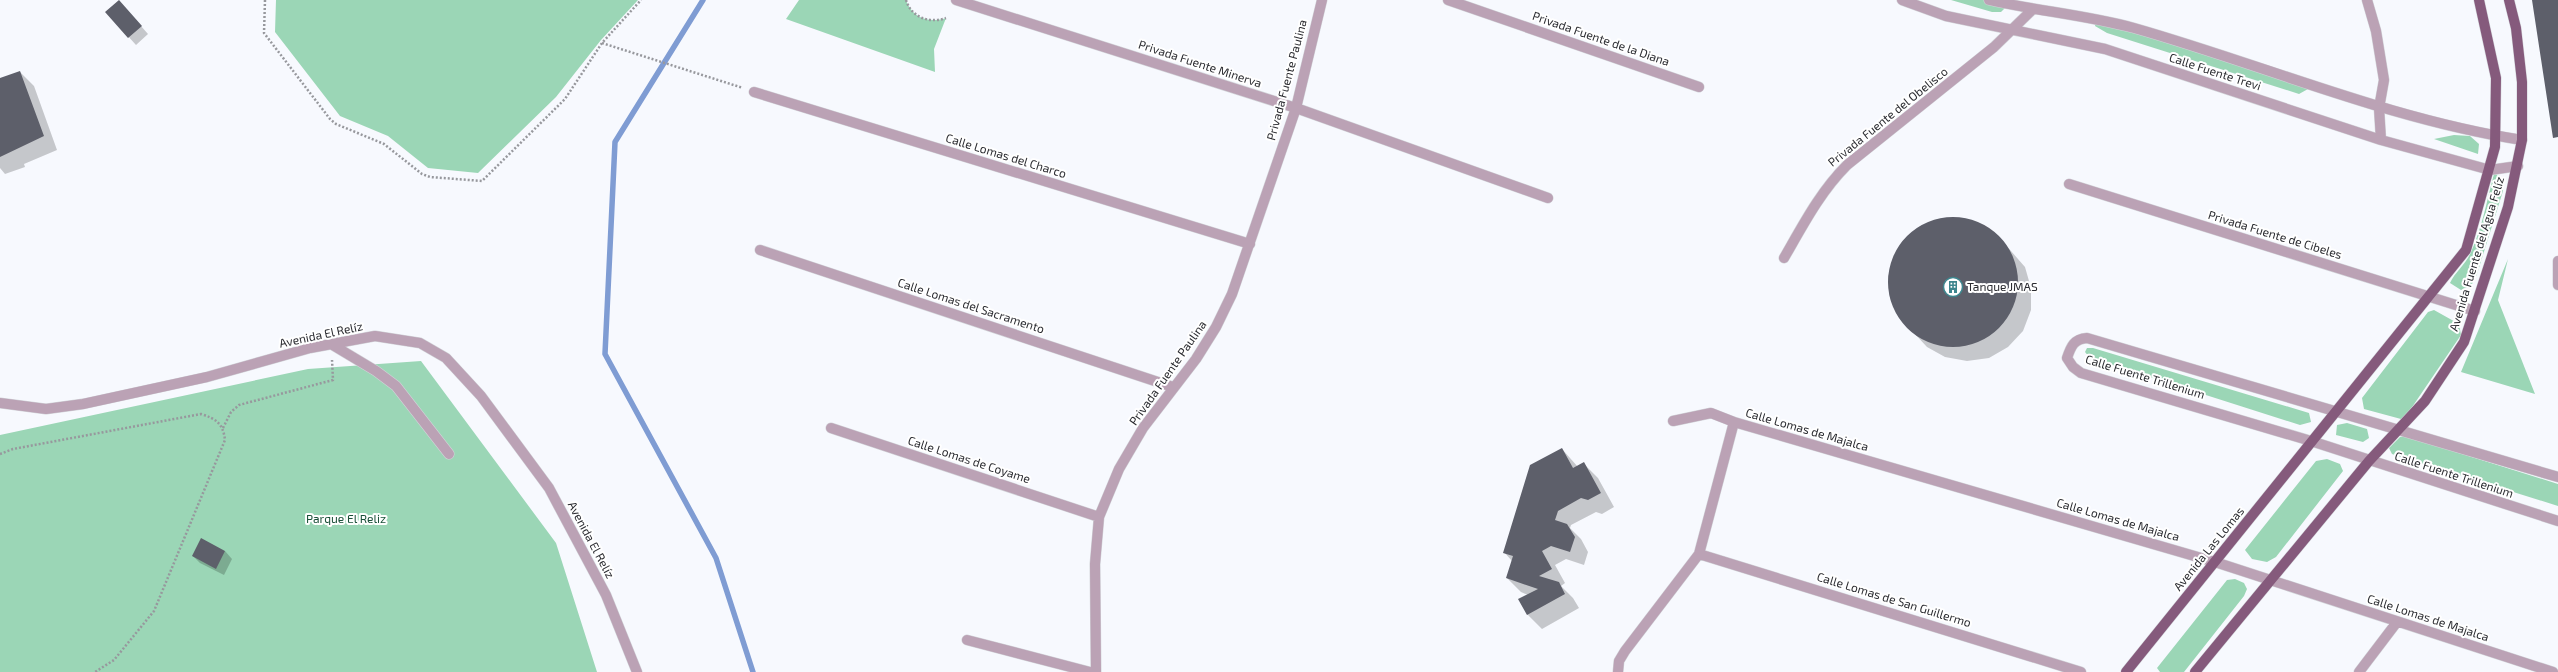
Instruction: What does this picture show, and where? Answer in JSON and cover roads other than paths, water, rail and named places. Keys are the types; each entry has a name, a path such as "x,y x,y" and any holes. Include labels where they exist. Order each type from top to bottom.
{"main road":[{"name":"Avenida Fuente del Agua Felíz","path":"2311,441 2466,250 2490,170 2496,136 2496,78 2479,0"},
{"name":"Avenida Fuente del Agua Felíz","path":"2369,461 2425,401 2450,366 2464,342 2508,207 2518,166 2522,140 2522,82 2516,28 2509,0"},
{"name":"Avenida Las Lomas","path":"2126,672 2311,441"},
{"path":"2195,672 2369,461"}],"street":[{"name":"Privada Fuente Minerva","path":"956,0 1296,108 1548,198"},
{"name":"Privada Fuente Paulina","path":"1096,672 1094,564 1099,517 1119,469 1144,428 1196,359 1216,327 1250,244 1296,108 1322,0"},
{"name":"Privada Fuente de la Diana","path":"1448,0 1699,87"},
{"name":"Calle Fuente Trevi","path":"1902,0 1946,16 2105,49 2381,140 2490,170 2518,166"},
{"name":"Calle Fuente Trevi","path":"1989,0 2032,10 2087,18 2133,28 2379,108 2496,136 2522,140"},
{"path":"2367,0 2376,31 2384,80 2379,108 2381,140"},
{"name":"Privada Fuente del Obelisco","path":"1784,258 1822,193 1847,165 1994,48 2032,10"},
{"name":"Calle Lomas del Charco","path":"754,92 1250,244"},
{"name":"Privada Fuente de Cibeles","path":"2069,184 2475,311"},
{"name":"Calle Lomas del Sacramento","path":"760,250 1174,387"},
{"path":"2558,261 2558,285"},
{"name":"Avenida El Relíz","path":"0,403 46,409 83,404 207,377 331,344 375,336 402,339 420,344 438,352 455,367 481,396 549,488 606,595 637,672"},
{"name":"Calle Fuente Trillenium","path":"2558,477 2087,338 2075,341 2071,346 2067,358 2073,367 2081,373 2311,441 2558,521"},
{"path":"331,344 381,374 396,386 449,454"},
{"name":"Calle Lomas de Majalca","path":"1673,421 1711,413 1734,422 2215,562 2546,671"},
{"path":"1618,672 1619,661 1625,652 1699,554 1734,422"},
{"name":"Calle Lomas de Coyame","path":"831,428 1099,517"},
{"name":"Calle Lomas de San Guillermo","path":"1699,554 2081,672"},
{"path":"2359,672 2397,622"},
{"path":"967,640 1090,672"}],"waterway":[{"path":"703,0 615,142 605,354 716,558 753,672"}],"place":[{"name":"Tanque JMAS","path":"1953,287"}],"park label":[{"name":"Parque El Reliz","path":"346,519"}]}
